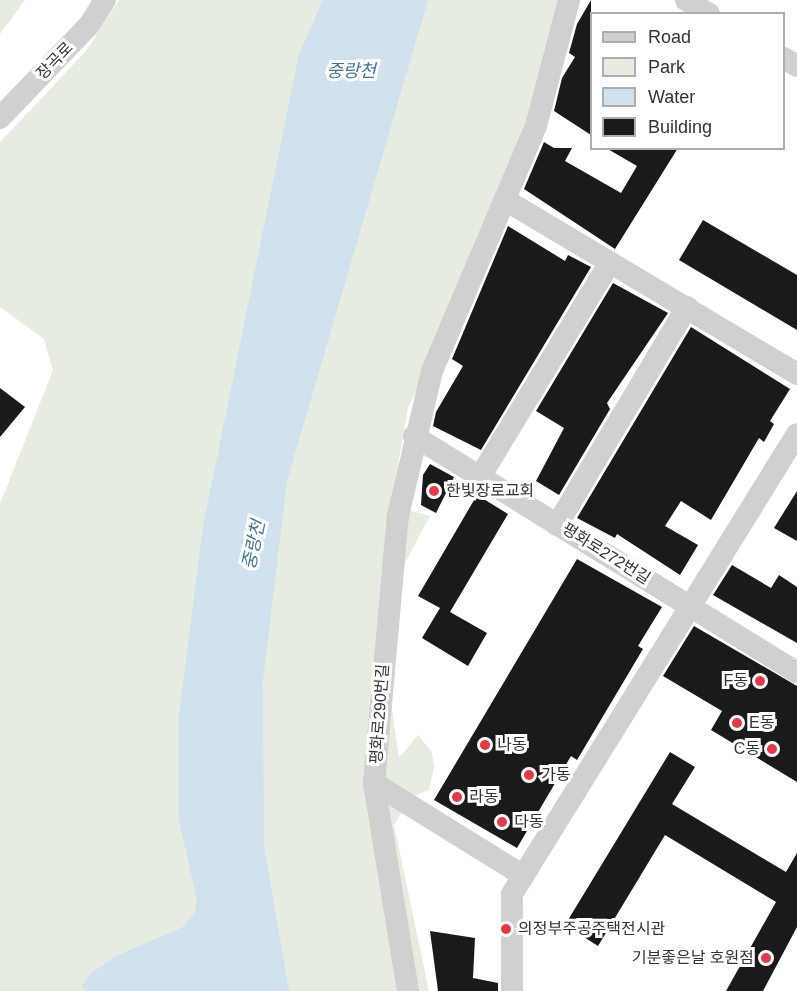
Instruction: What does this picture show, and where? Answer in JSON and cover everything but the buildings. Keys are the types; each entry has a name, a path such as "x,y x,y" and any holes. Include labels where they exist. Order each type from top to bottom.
{"street":[{"name":"장곡로","path":"0,118 90,24 105,0"},
{"name":"평화로290번길","path":"408,991 374,783 398,516 414,436 432,371 507,201 536,126 569,0"},
{"path":"686,0 706,12"},
{"path":"507,201 797,374"},
{"path":"480,477 610,262"},
{"path":"557,525 687,307"},
{"path":"512,991 512,894 797,434"},
{"name":"평화로272번길","path":"414,436 797,672"},
{"path":"374,783 524,876"}],"green space":[{"path":"0,0 25,0 0,34"},
{"path":"119,0 562,0 529,125 448,322 408,408 391,505 430,516 378,613 399,758 418,735 432,752 434,767 429,790 410,798 394,825 429,991 0,991 0,504 53,370 44,339 0,307 0,142 86,51"}],"water":[{"name":"중랑천","path":"323,0 428,0 287,481 263,680 264,846 289,991 85,991 82,987 90,974 116,956 183,927 195,912 197,900 179,821 179,714 203,526 299,54"}],"place":[{"name":"한빛장로교회","path":"434,491"},
{"name":"F동","path":"760,681"},
{"name":"E동","path":"737,723"},
{"name":"나동","path":"485,745"},
{"name":"C동","path":"772,749"},
{"name":"가동","path":"529,775"},
{"name":"라동","path":"457,797"},
{"name":"다동","path":"502,822"},
{"name":"의정부주공주택전시관","path":"506,929"},
{"name":"기분좋은날 호원점","path":"766,958"}]}
